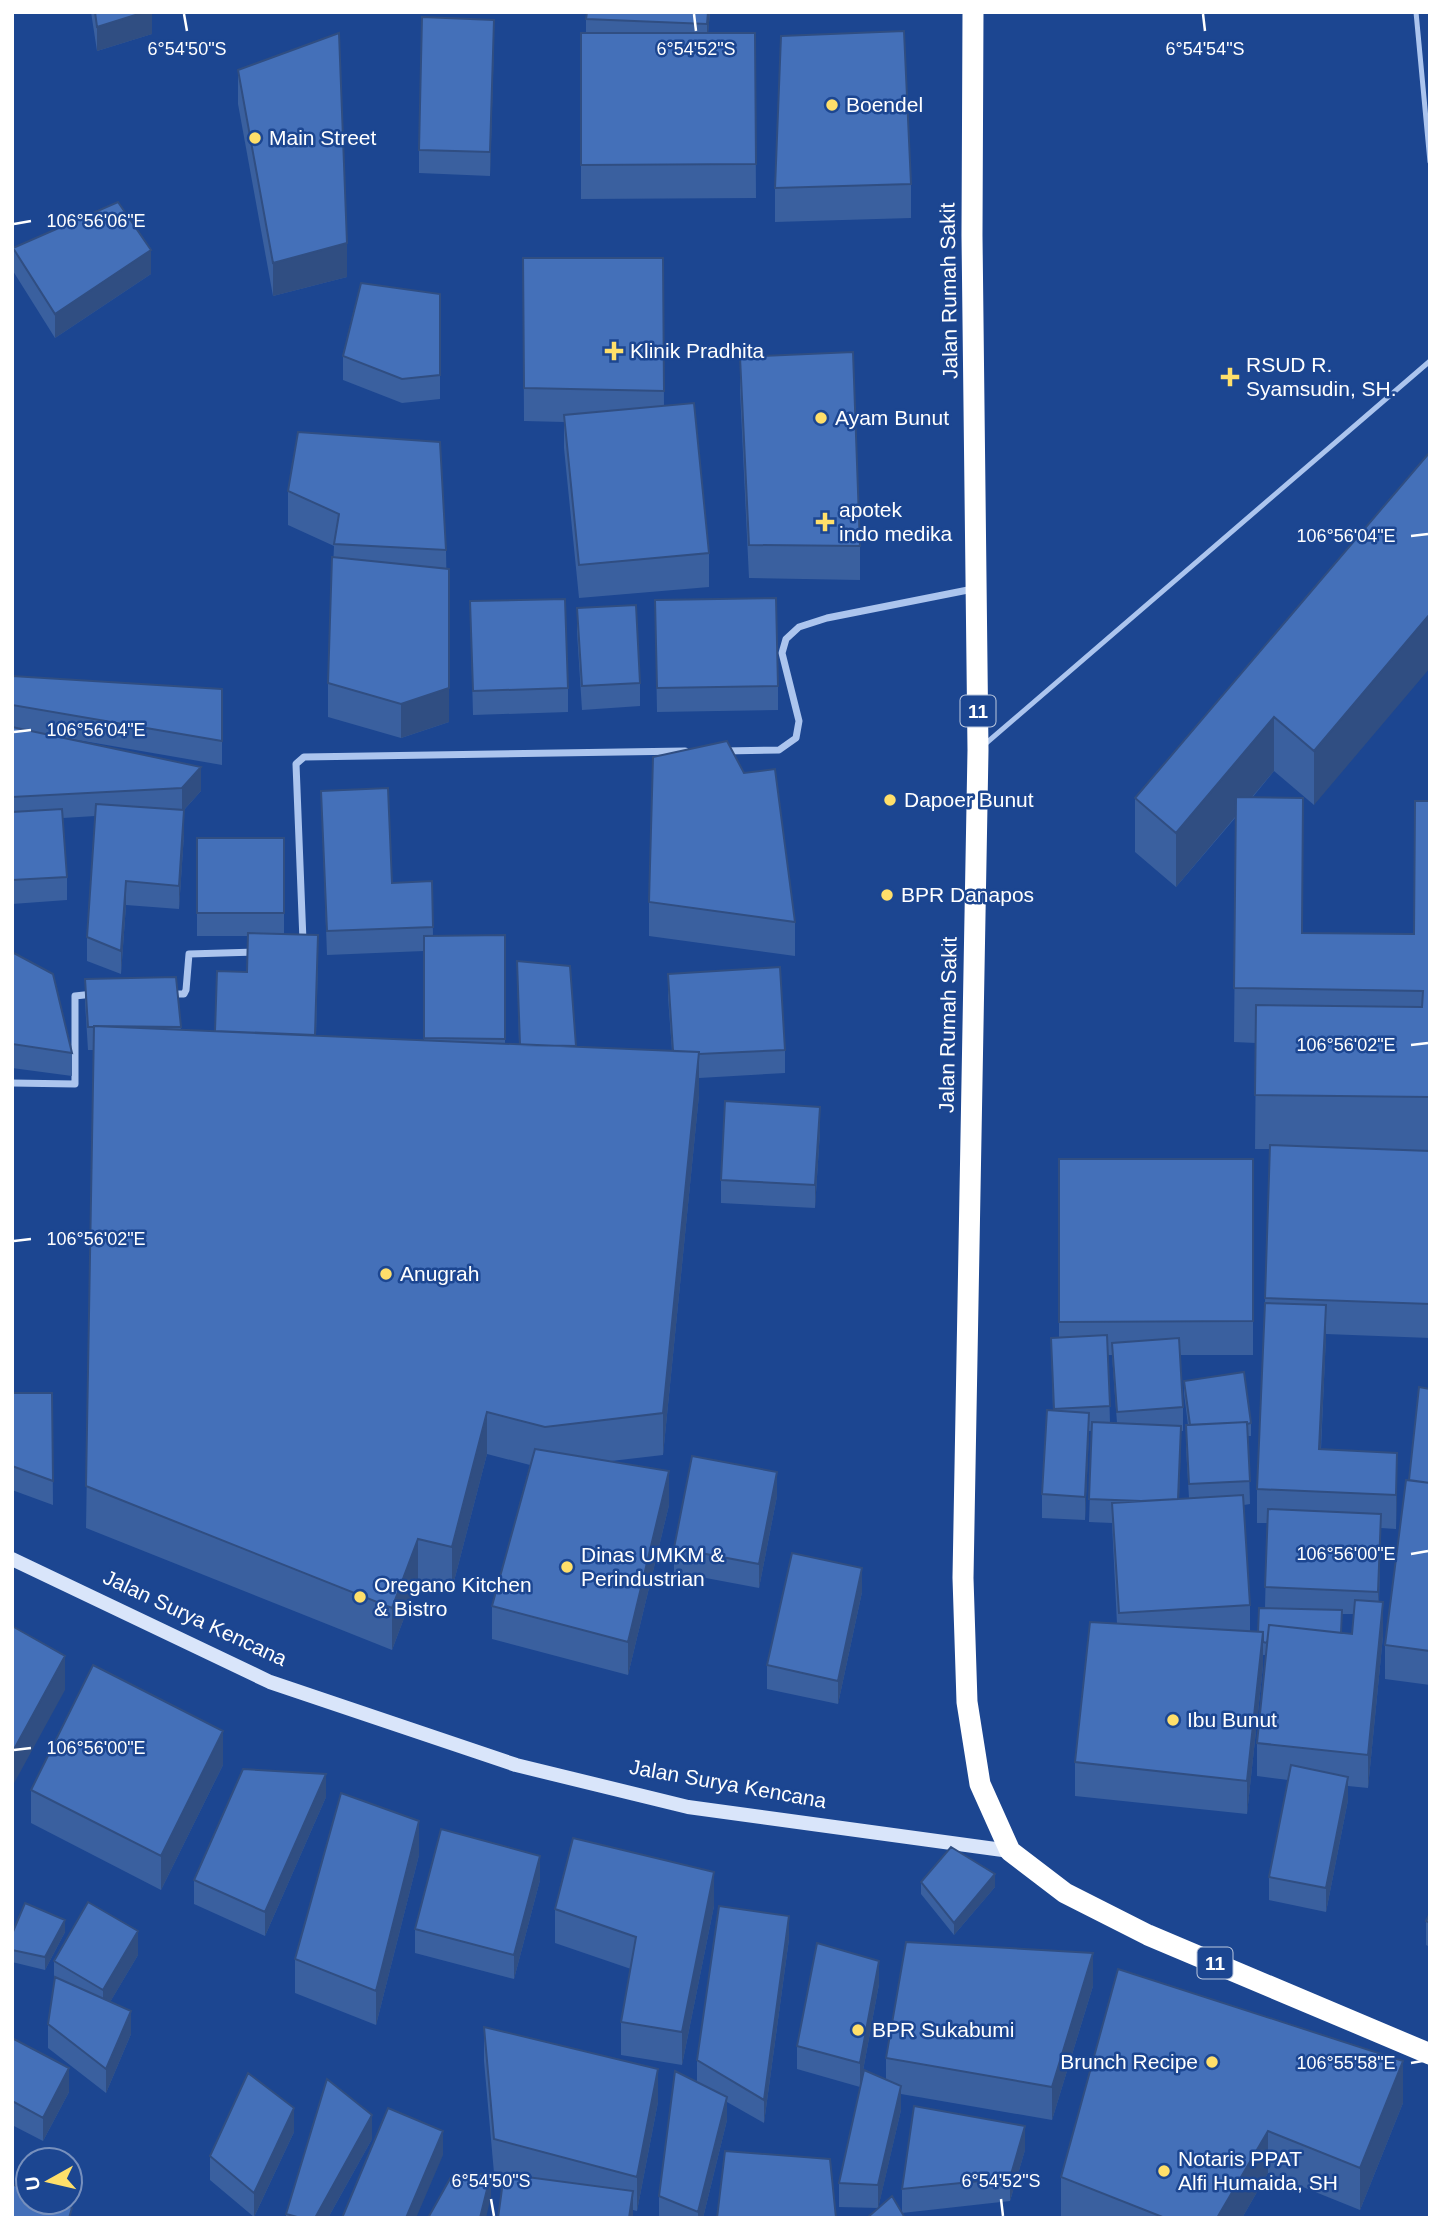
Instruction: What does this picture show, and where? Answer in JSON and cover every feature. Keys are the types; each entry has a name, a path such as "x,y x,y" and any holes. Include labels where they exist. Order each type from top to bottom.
{"highway":[{"name":"Jalan Rumah Sakit","path":"973,12 972,235 978,750 963,1578 967,1702 980,1784 1010,1852"},
{"name":"Jalan Surya Kencana","path":"1010,1852 1065,1893 1148,1935 1430,2054"}],"street":[{"path":"709,751 779,750 796,738 799,722 782,653 786,639 799,627 827,618 977,588"},
{"path":"297,951 303,949 296,764 304,757 695,751"},
{"path":"157,994 184,994 189,954 270,952"},
{"path":"12,1083 75,1084 75,996 103,994"},
{"name":"Jalan Surya Kencana","path":"12,1559 270,1682 516,1765 688,1807 1010,1852"}],"lane":[{"path":"1416,12 1430,162"},
{"path":"978,750 1430,361"}],"building":[{"path":"95,12 145,12 97,27"},
{"path":"587,12 708,12 707,24 586,19"},
{"path":"422,17 494,20 490,152 419,150"},
{"path":"904,31 911,184 775,188 781,36"},
{"path":"339,33 347,243 273,263 238,70"},
{"path":"581,33 755,33 756,164 581,165"},
{"path":"118,202 151,250 55,314 13,248"},
{"path":"523,258 663,258 664,391 524,388"},
{"path":"361,283 440,294 440,375 402,379 343,356"},
{"path":"853,352 860,546 749,545 740,357"},
{"path":"694,403 709,553 579,565 564,415"},
{"path":"298,432 440,442 446,550 334,544 339,514 288,491"},
{"path":"1430,452 1430,614 1314,751 1274,717 1176,833 1135,798"},
{"path":"332,557 449,569 449,688 401,704 328,683"},
{"path":"776,598 778,686 657,688 655,600"},
{"path":"565,599 568,688 473,691 470,601"},
{"path":"636,605 640,683 582,686 577,608"},
{"path":"12,676 222,689 222,741 12,705"},
{"path":"12,727 201,767 182,788 12,797"},
{"path":"727,741 744,773 775,769 795,922 649,902 653,757"},
{"path":"388,788 392,883 432,881 433,927 327,931 321,791"},
{"path":"1236,797 1303,798 1302,933 1414,934 1415,801 1430,801 1430,1097 1255,1095 1256,1005 1422,1007 1423,991 1234,988"},
{"path":"96,804 184,810 179,886 126,881 121,951 87,937"},
{"path":"62,809 67,877 12,880 12,812"},
{"path":"197,838 284,838 284,913 197,913"},
{"path":"248,933 318,935 315,1035 215,1031 217,971 247,972"},
{"path":"505,935 505,1039 424,1038 424,936"},
{"path":"12,952 53,974 72,1053 12,1044"},
{"path":"517,961 570,966 576,1046 520,1045"},
{"path":"780,967 785,1050 699,1054 673,1051 668,974"},
{"path":"176,977 181,1027 88,1027 85,979"},
{"name":"Anugrah","path":"94,1026 699,1052 663,1413 545,1427 487,1412 452,1547 418,1539 392,1608 86,1486"},
{"path":"725,1101 820,1107 815,1185 721,1180"},
{"path":"1270,1145 1430,1151 1430,1304 1265,1298"},
{"path":"1059,1159 1253,1159 1253,1321 1059,1322"},
{"path":"1265,1303 1326,1305 1319,1449 1397,1453 1396,1495 1257,1489"},
{"path":"1107,1335 1110,1406 1054,1409 1051,1338"},
{"path":"1179,1338 1183,1407 1117,1412 1112,1343"},
{"path":"1244,1372 1251,1423 1190,1425 1184,1381"},
{"path":"1419,1387 1430,1389 1430,1483 1409,1480"},
{"path":"12,1393 52,1393 53,1481 12,1466"},
{"path":"1047,1410 1089,1413 1085,1497 1042,1494"},
{"path":"1092,1422 1181,1426 1178,1499 1089,1499"},
{"path":"1247,1422 1250,1481 1189,1484 1186,1425"},
{"path":"535,1449 669,1471 628,1642 492,1606"},
{"path":"692,1456 777,1472 759,1564 674,1548"},
{"path":"1406,1480 1430,1483 1430,1651 1385,1645"},
{"path":"1243,1495 1250,1605 1119,1613 1112,1503"},
{"path":"1268,1509 1381,1514 1378,1592 1265,1587"},
{"path":"792,1553 862,1568 838,1681 767,1665"},
{"path":"1355,1600 1383,1602 1368,1755 1257,1743 1269,1625 1352,1634"},
{"path":"1259,1608 1342,1610 1341,1633 1269,1625 1267,1643 1263,1642 1263,1632 1258,1632"},
{"path":"1090,1622 1263,1632 1247,1781 1075,1762"},
{"path":"12,1626 65,1656 12,1753"},
{"path":"93,1665 223,1731 161,1856 31,1790"},
{"path":"1291,1765 1348,1777 1326,1888 1269,1877"},
{"path":"243,1769 326,1774 265,1912 194,1880"},
{"path":"341,1793 419,1821 376,1991 295,1959"},
{"path":"441,1829 540,1856 514,1955 415,1929"},
{"path":"573,1838 714,1872 682,2032 621,2022 636,1937 555,1909"},
{"path":"951,1847 995,1874 954,1923 921,1882"},
{"path":"88,1902 138,1931 103,1990 54,1961"},
{"path":"25,1903 65,1920 45,1957 12,1950 12,1934"},
{"path":"719,1906 789,1916 764,2100 697,2060"},
{"path":"906,1942 1093,1953 1052,2087 886,2058"},
{"path":"817,1943 879,1961 860,2063 797,2046"},
{"path":"1118,1969 1403,2061 1360,2168 1268,2131 1217,2218 1165,2218 1061,2177"},
{"path":"55,1977 131,2011 106,2069 48,2024"},
{"path":"484,2027 658,2069 637,2177 494,2139"},
{"path":"12,2038 69,2068 43,2118 12,2101"},
{"path":"864,2070 901,2086 878,2185 839,2183"},
{"path":"675,2071 727,2097 698,2212 659,2196"},
{"path":"248,2073 294,2108 254,2193 210,2156"},
{"path":"327,2079 372,2115 315,2218 301,2218 286,2214"},
{"path":"914,2106 1025,2126 1010,2178 902,2189"},
{"path":"388,2108 443,2131 406,2218 342,2218"},
{"path":"725,2151 830,2159 836,2218 717,2218"},
{"path":"491,2173 480,2218 428,2218 451,2177"},
{"path":"504,2174 633,2191 629,2218 498,2218"},
{"path":"12,2184 14,2216 70,2216 69,2218 12,2218"},
{"path":"892,2196 905,2218 867,2218"}],"place":[{"name":"Boendel","path":"832,105"},
{"name":"Main Street","path":"255,138"},
{"name":"Klinik Pradhita","path":"614,351"},
{"name":"RSUD R. Syamsudin, SH.","path":"1230,377"},
{"name":"Ayam Bunut","path":"821,418"},
{"name":"apotek indo medika","path":"825,522"},
{"name":"Dapoer Bunut","path":"890,800"},
{"name":"BPR Danapos","path":"887,895"},
{"name":"Anugrah","path":"386,1274"},
{"name":"Dinas UMKM & Perindustrian","path":"567,1567"},
{"name":"Oregano Kitchen & Bistro","path":"360,1597"},
{"name":"Ibu Bunut","path":"1173,1720"},
{"name":"BPR Sukabumi","path":"858,2030"},
{"name":"Brunch Recipe","path":"1212,2062"},
{"name":"Notaris PPAT Alfi Humaida, SH","path":"1164,2171"}]}
